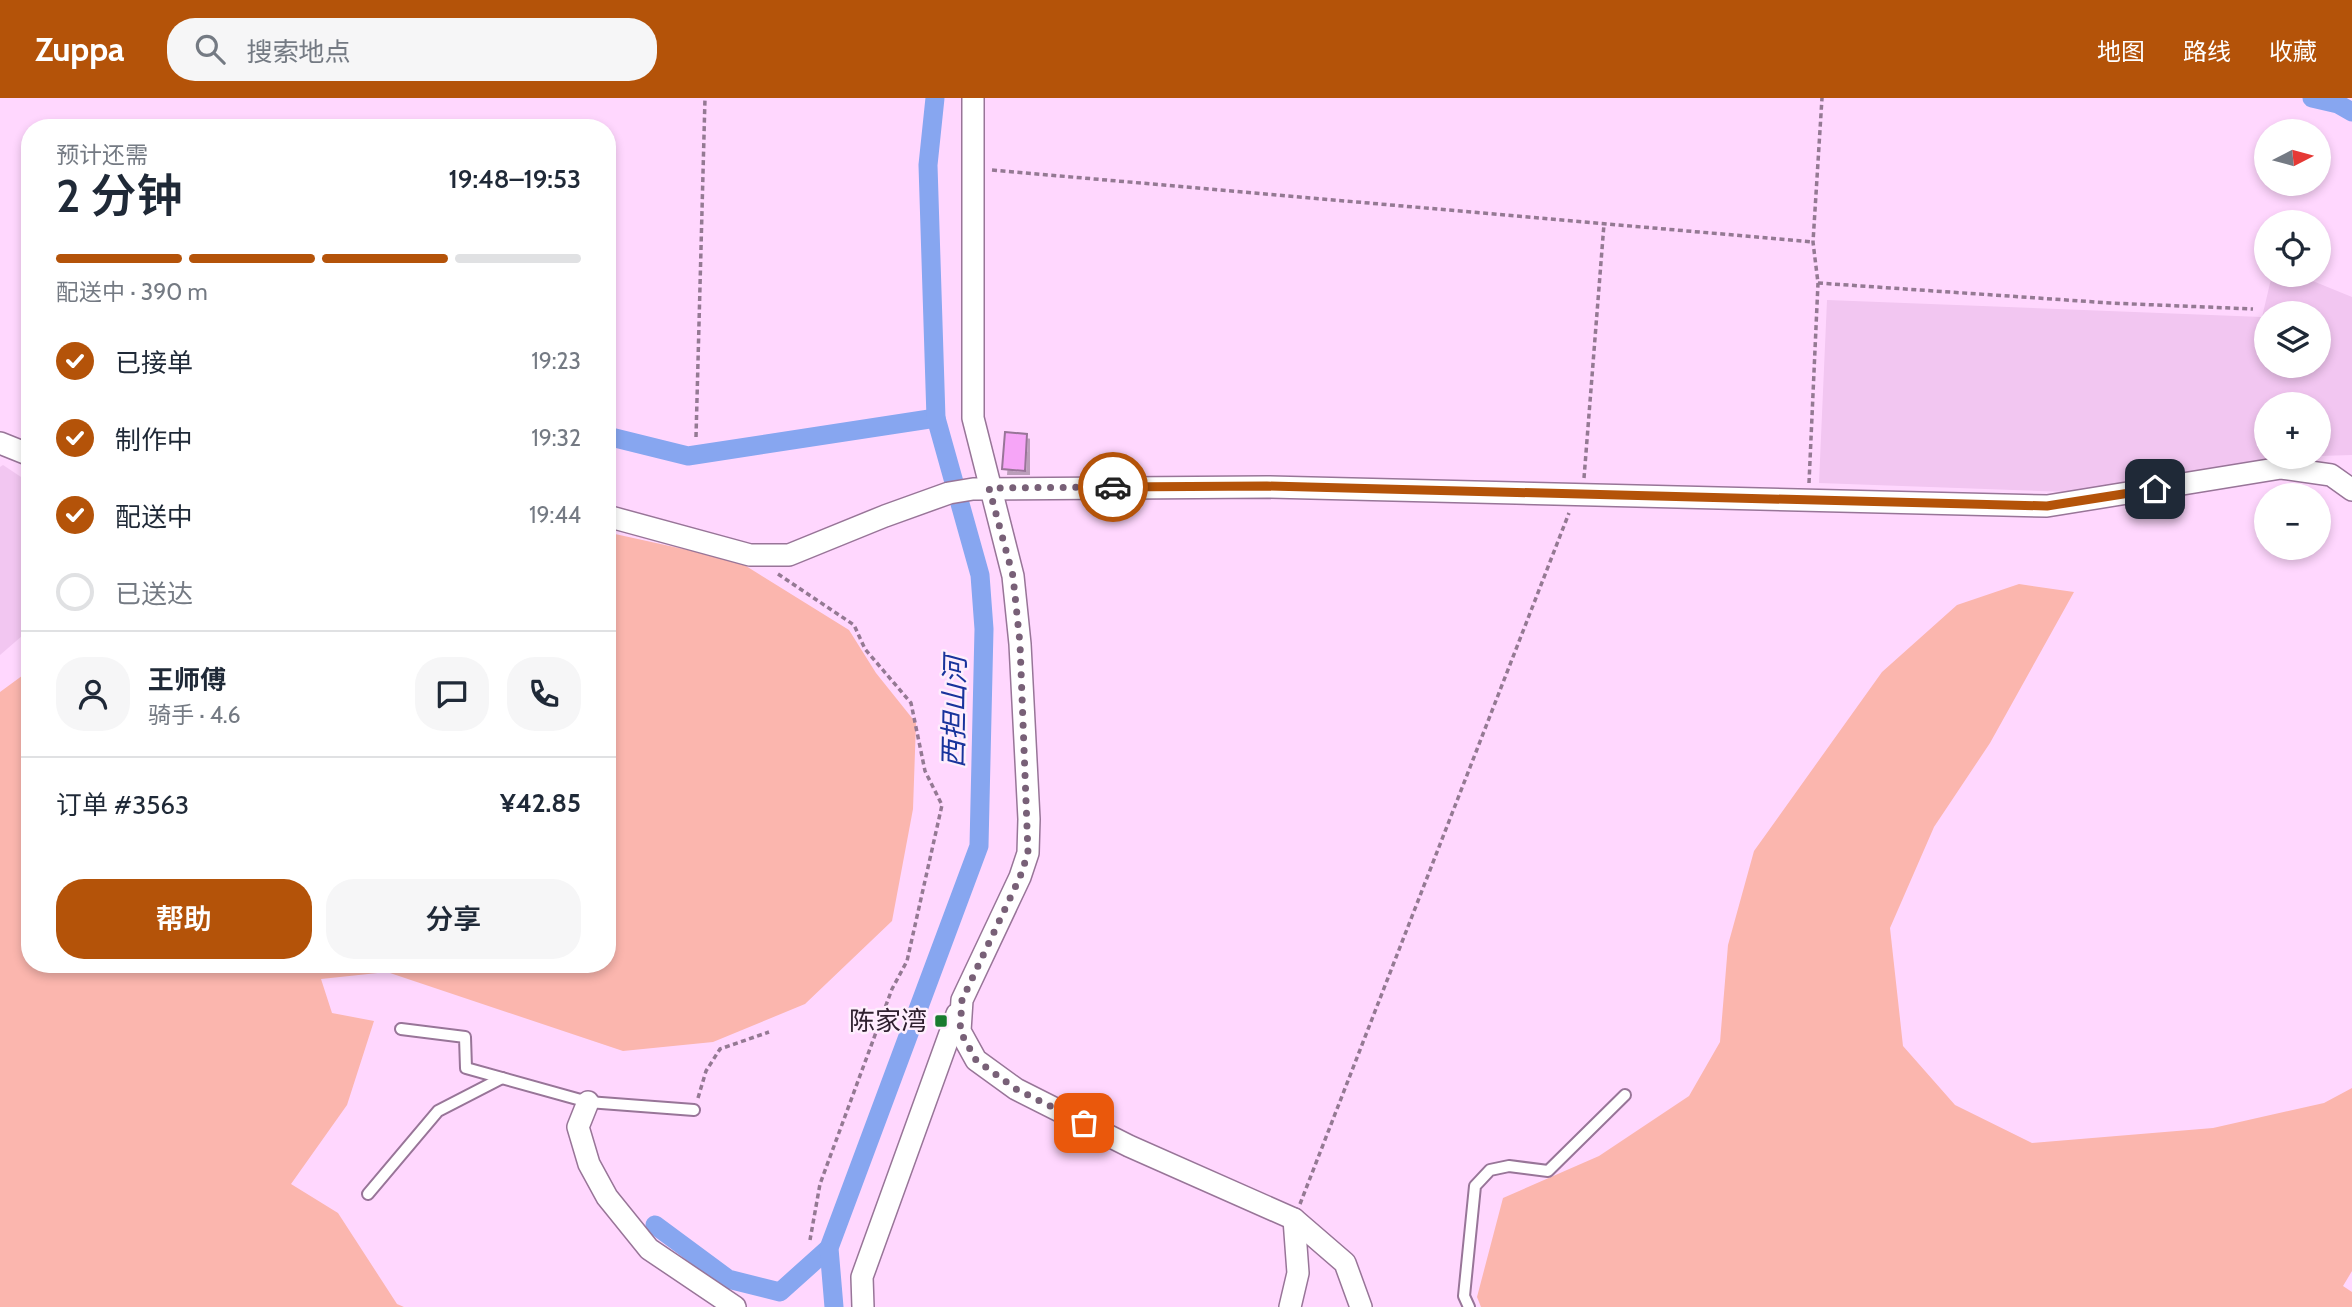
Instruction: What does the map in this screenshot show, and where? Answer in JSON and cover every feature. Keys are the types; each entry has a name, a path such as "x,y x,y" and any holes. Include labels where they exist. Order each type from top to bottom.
{"street":[{"path":"863,1307 862,1276 962,1000 1020,877 1028,853 1022,671 1013,576 981,488 974,418 973,98"},
{"path":"0,443 21,451"},
{"path":"616,518 750,555 789,555 949,494 981,488 1267,486 2047,506 2281,468 2330,475 2352,490"},
{"path":"962,1000 960,1031 976,1060 1016,1089 1129,1146 1294,1219 1345,1264 1361,1307"},
{"path":"588,1102 578,1127 589,1164 607,1197 649,1249 735,1307"},
{"path":"1290,1307 1298,1273 1294,1219"}],"lane":[{"path":"401,1029 465,1037 466,1068 588,1102 694,1110"},
{"path":"368,1194 438,1111 502,1078"},
{"path":"1469,1307 1465,1296 1475,1186 1490,1170 1510,1166 1548,1171 1625,1095"}],"path":[{"path":"696,437 705,98"},
{"path":"1808,499 1818,283 1813,242 1822,98"},
{"path":"973,169 1813,242"},
{"path":"1294,1219 1580,494 1604,223"},
{"path":"1818,283 2110,303 2253,309"},
{"path":"750,555 853,625 865,649 911,703 925,771 942,805 907,961 892,989 820,1184 810,1240"},
{"path":"694,1110 706,1072 720,1049 769,1032"}],"shaded area":[{"path":"2269,287 2327,287 2352,297 2352,455 2331,456 2331,392 2254,392 2254,465 2069,492 1819,483 1827,300 2254,317 2254,378 2331,378 2331,301 2266,301"},
{"path":"3,465 21,477 21,637 0,655 0,467"},
{"path":"616,534 738,561 849,630 876,673 916,723 913,809 892,921 805,1004 713,1042 623,1051 390,973 616,973"},
{"path":"2019,584 2074,592 1990,743 1934,827 1890,928 1903,1046 1955,1105 2032,1143 2213,1128 2324,1103 2352,1088 2352,1271 2343,1286 2352,1292 2352,1307 1481,1307 1477,1297 1503,1198 1599,1156 1689,1096 1720,1042 1728,945 1754,851 1882,672 1957,605"},
{"path":"21,677 21,973 378,973 321,979 332,1013 374,1021 347,1105 291,1184 338,1213 397,1304 404,1307 0,1307 0,692"}],"building":[{"path":"1005,432 1027,434 1025,471 1002,469"}],"waterway":[{"name":"西担山河","path":"834,1307 829,1248 979,846 984,629 980,575 936,418 928,165 935,98"},
{"path":"2312,98 2338,104 2352,112"},
{"path":"616,438 688,456 936,418"},
{"path":"655,1225 728,1279 780,1292 829,1248"}],"way so far":[{"path":"1084,1123 1016,1089 976,1060 960,1031 962,1000 1020,877 1028,853 1029,819 1020,644 1013,576 989,488 1113,487"}],"place":[{"name":"陈家湾","path":"941,1021"}],"route":[{"path":"1113,487 1267,486 2047,506 2155,489"}]}
